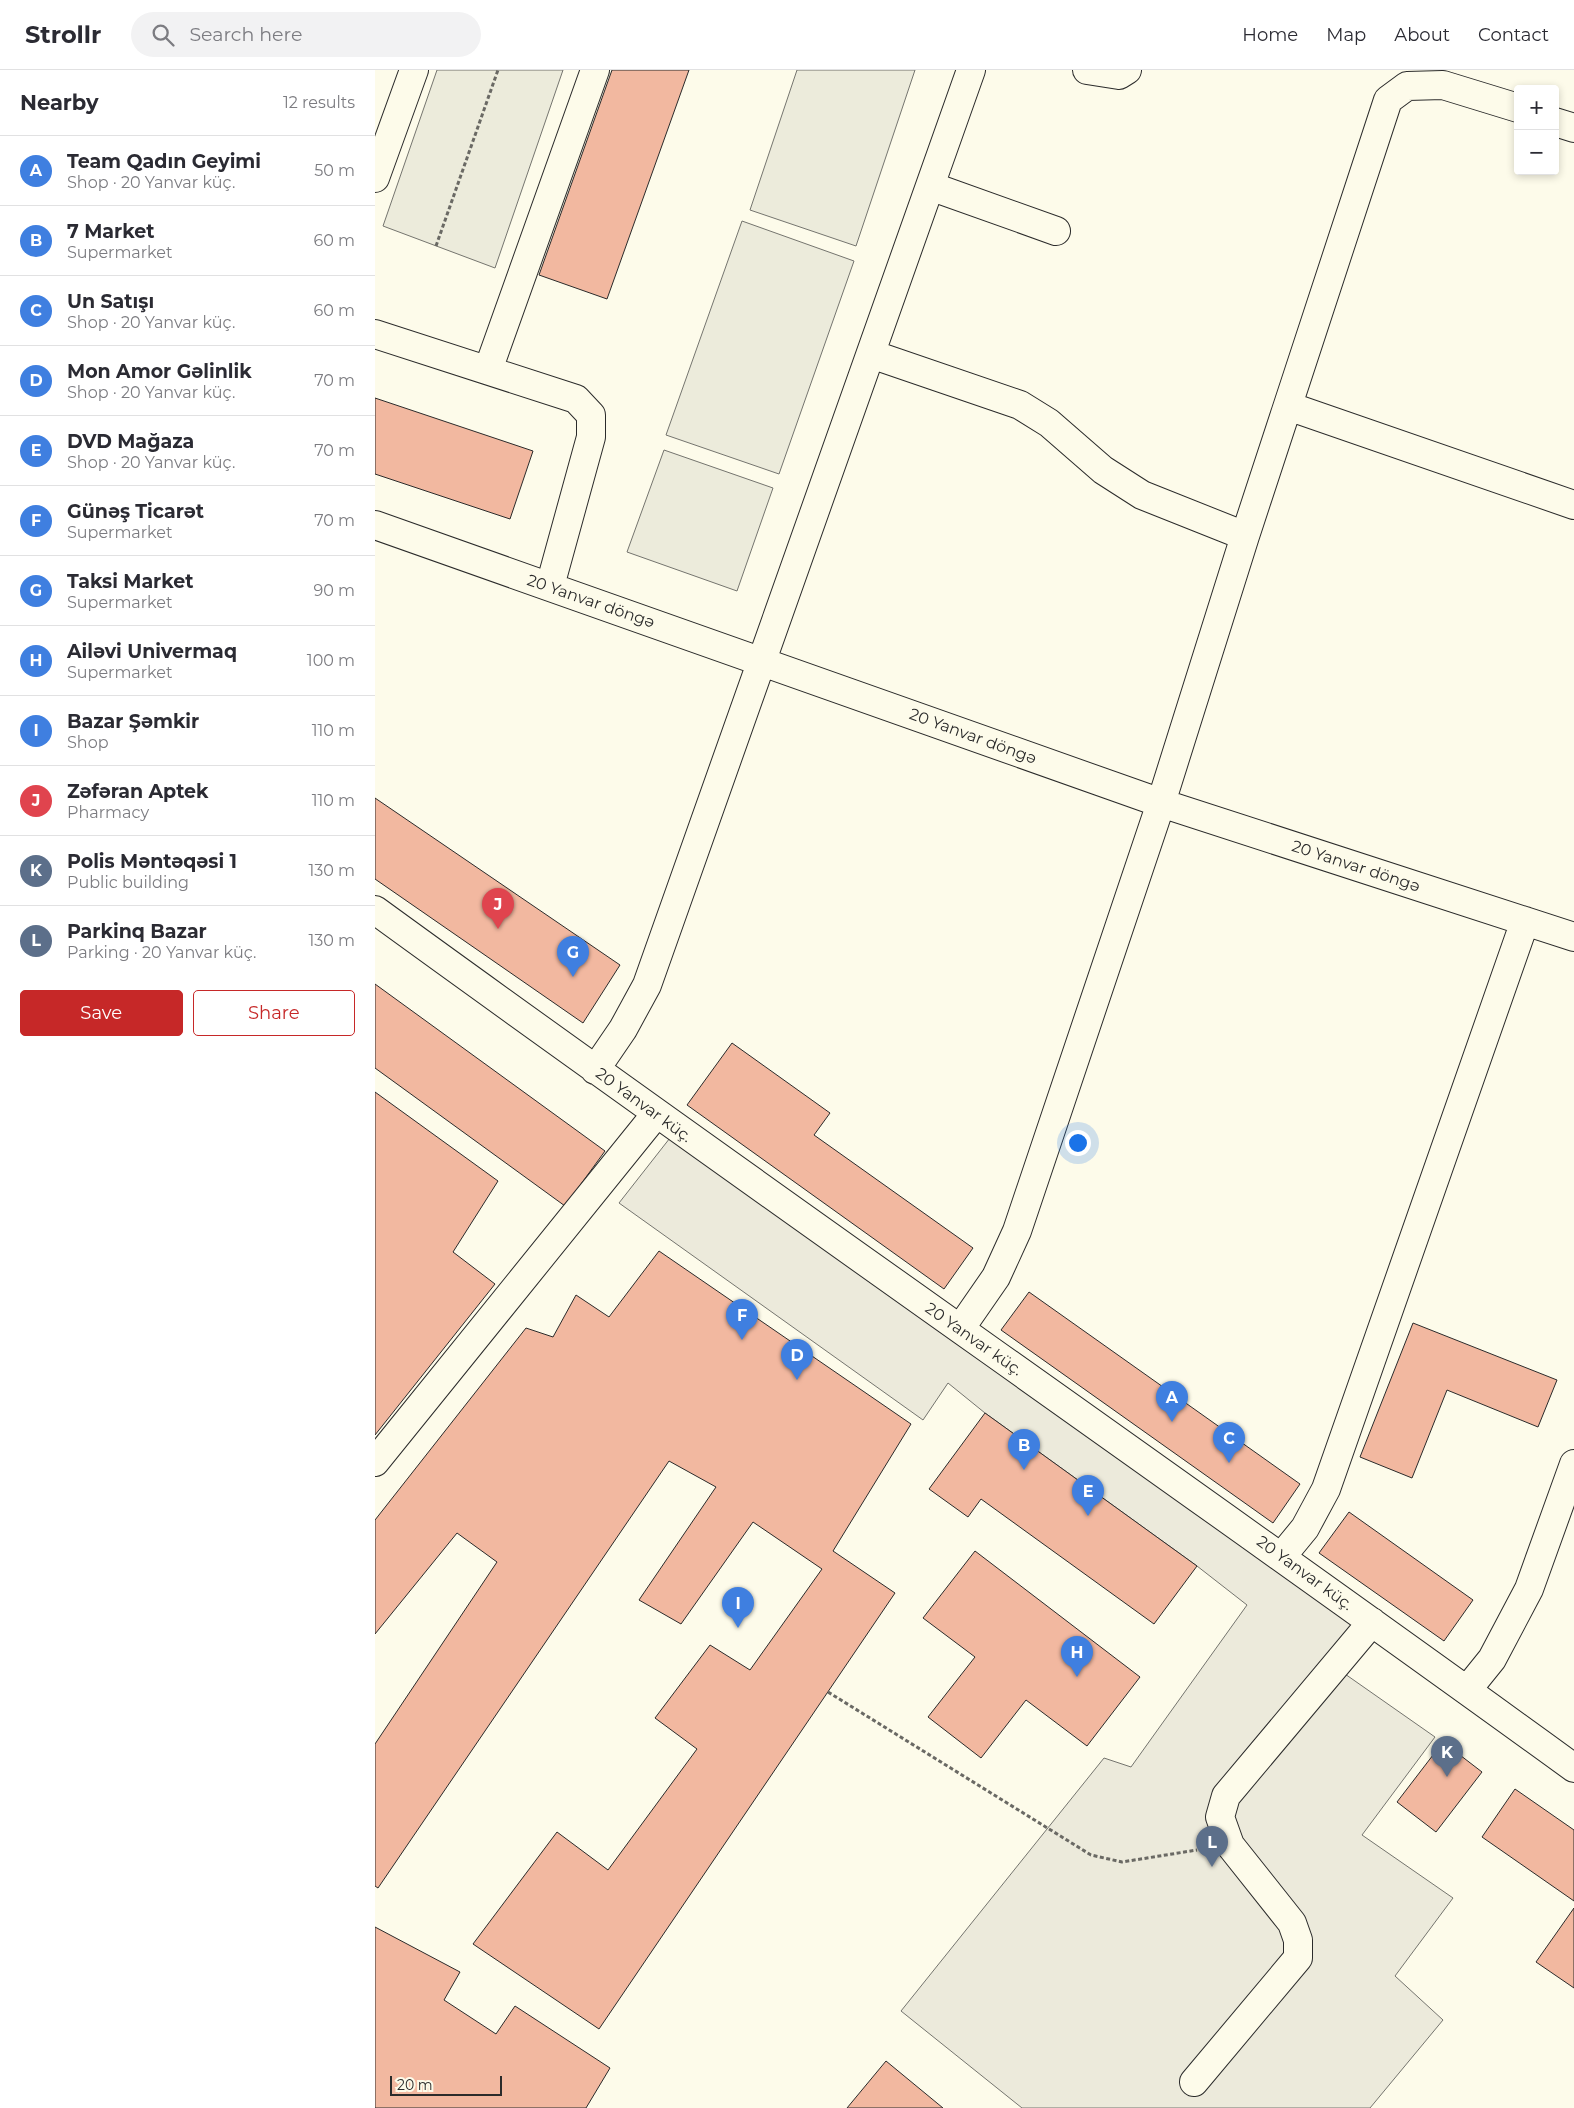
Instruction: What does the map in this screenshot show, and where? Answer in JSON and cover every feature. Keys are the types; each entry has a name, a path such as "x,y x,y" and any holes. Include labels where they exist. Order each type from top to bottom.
{"street":[{"path":"375,178 414,70"},
{"path":"487,370 595,70"},
{"path":"595,1070 623,1030 647,985 971,70"},
{"path":"1087,70 1119,75 1127,70"},
{"path":"960,1329 996,1277 1017,1231 1161,803 1245,536 1388,100 1405,78 1443,84 1514,107"},
{"path":"1559,123 1574,128"},
{"path":"930,186 1056,231"},
{"path":"375,334 576,399 591,415 591,437 549,586"},
{"path":"871,354 1020,405 1049,423 1103,470 1142,495 1245,536"},
{"path":"1288,406 1574,506"},
{"name":"20 Yanvar döngə","path":"375,525 1161,803 1574,938"},
{"name":"20 Yanvar küç.","path":"375,910 656,1114 1282,1556 1574,1768"},
{"path":"1282,1556 1305,1528 1326,1489 1525,921"},
{"path":"375,1462 656,1114"},
{"path":"1467,1690 1492,1658 1511,1626 1529,1589 1574,1464"},
{"path":"1194,2082 1299,1958 1299,1940 1292,1923 1230,1845 1220,1817 1226,1796 1372,1622"}],"path":[{"path":"436,246 498,70"},
{"path":"828,1692 1091,1855 1121,1862 1230,1845"}],"shaded area":[{"path":"437,70 563,70 495,268 383,226"},
{"path":"797,70 915,70 856,246 750,210"},
{"path":"742,221 854,261 779,474 666,435"},
{"path":"664,450 773,488 737,591 627,552"},
{"path":"677,1129 1372,1622 1335,1667 1435,1737 1362,1835 1453,1898 1395,1976 1443,2020 1370,2108 1022,2108 901,2011 1104,1758 1131,1767 1247,1605 1197,1566 985,1413 948,1383 923,1420 619,1203"}],"building":[{"path":"612,70 689,70 607,299 539,275"},
{"path":"375,398 533,451 510,519 375,474"},
{"path":"375,798 620,965 583,1023 375,879"},
{"path":"375,984 605,1151 565,1206 375,1068"},
{"path":"732,1043 830,1113 814,1135 973,1248 944,1289 687,1105"},
{"path":"375,1092 498,1181 453,1252 495,1284 375,1435"},
{"path":"659,1251 911,1424 833,1551 895,1593 599,2029 473,1944 557,1832 608,1870 697,1749 655,1718 710,1645 750,1670 822,1569 753,1522 681,1624 639,1600 716,1487 669,1461 378,1888 375,1886 375,1744 497,1562 457,1533 375,1634 375,1520 526,1328 553,1337 576,1295 609,1317"},
{"path":"1029,1292 1300,1484 1273,1523 1001,1330"},
{"path":"1413,1323 1557,1380 1538,1427 1447,1390 1412,1478 1360,1457"},
{"path":"985,1413 1197,1566 1154,1624 981,1499 968,1517 929,1489"},
{"path":"1349,1512 1473,1600 1444,1641 1319,1553"},
{"path":"975,1551 1140,1677 1087,1746 1026,1700 981,1758 928,1717 975,1657 923,1618"},
{"path":"1443,1742 1482,1772 1436,1832 1397,1802"},
{"path":"1515,1789 1574,1830 1574,1901 1482,1837"},
{"path":"1574,1908 1574,1988 1536,1962"},
{"path":"375,1927 460,1972 444,2000 496,2034 515,2006 610,2068 586,2108 375,2108"},
{"path":"886,2061 943,2108 847,2108"}],"place":[{"name":"Zəfəran Aptek","path":"498,929"},
{"name":"Taksi Market","path":"573,977"},
{"name":"Günəş Ticarət","path":"742,1340"},
{"name":"Mon Amor Gəlinlik","path":"797,1380"},
{"name":"Team Qadın Geyimi","path":"1172,1422"},
{"name":"Un Satışı","path":"1229,1463"},
{"name":"7 Market","path":"1024,1470"},
{"name":"DVD Mağaza","path":"1088,1516"},
{"name":"Bazar Şəmkir","path":"738,1628"},
{"name":"Ailəvi Univermaq","path":"1077,1677"},
{"name":"Polis Məntəqəsi 1","path":"1447,1777"},
{"name":"Parkinq Bazar","path":"1212,1867"}]}
